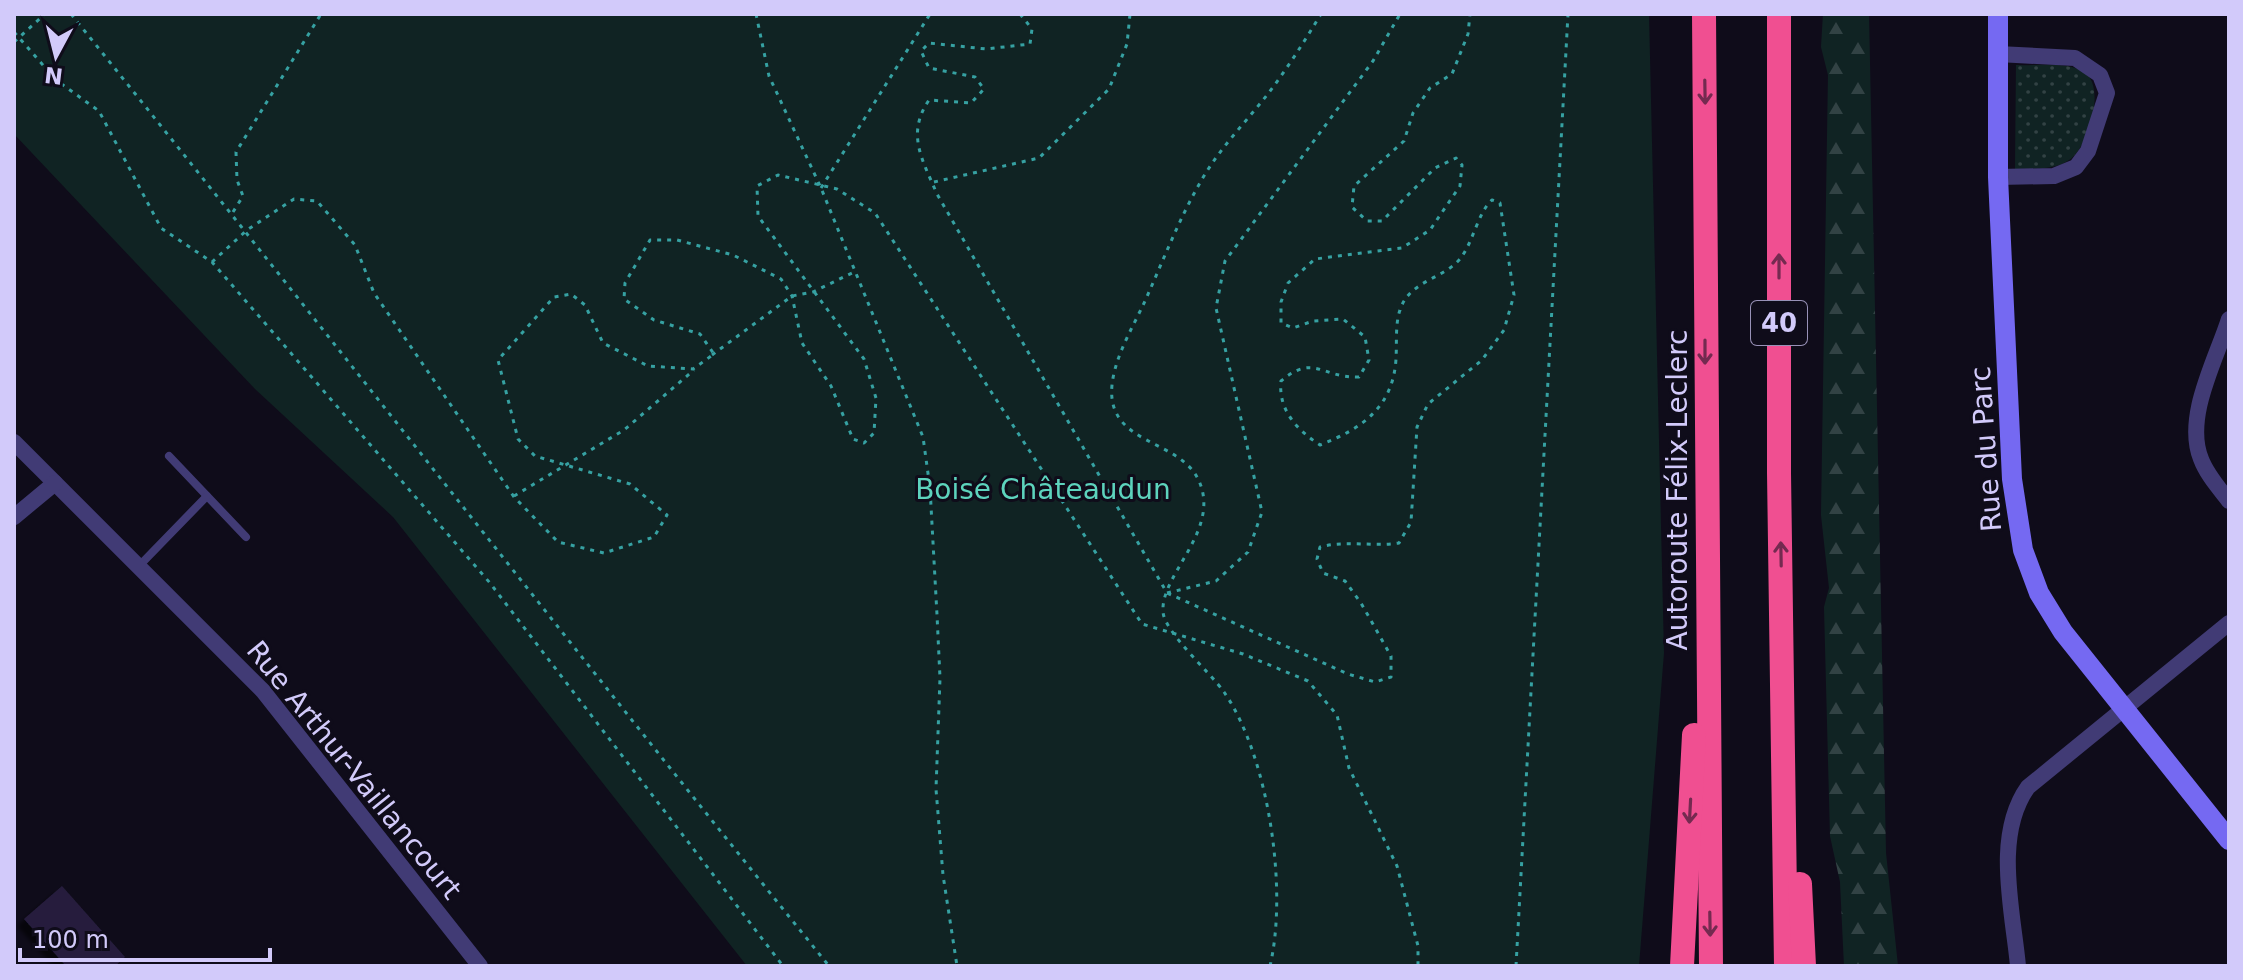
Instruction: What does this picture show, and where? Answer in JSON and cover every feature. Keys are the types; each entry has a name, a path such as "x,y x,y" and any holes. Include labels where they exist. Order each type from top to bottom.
{"highway":[{"name":"Autoroute Félix-Leclerc","path":"1704,14 1711,966"},
{"name":"40","path":"1779,14 1786,966"},
{"path":"1682,966 1694,732 1709,622"},
{"path":"1782,632 1804,966"}],"street":[{"name":"Rue du Parc","path":"1998,14 1998,177 2012,479 2023,550 2051,614 2229,840"},
{"path":"1998,54 2075,58 2100,75 2107,93 2088,151 2076,167 2054,176 1998,177"},
{"path":"2229,319 2201,404 2196,434 2205,468 2229,501"},
{"name":"Rue Arthur-Vaillancourt","path":"14,442 263,691 480,966"},
{"path":"14,517 55,483"},
{"path":"2018,966 2009,865 2012,823 2020,798 2028,787 2229,623"}],"lane":[{"path":"169,456 246,537"},
{"path":"138,567 207,496"}],"path":[{"path":"14,42 45,14"},
{"path":"71,14 233,212 465,513 829,966"},
{"path":"233,212 243,196 237,180 236,152 321,14"},
{"path":"756,14 769,76 821,188 923,437 930,488 937,615 936,789 943,875 957,966"},
{"path":"821,188 930,14"},
{"path":"1020,14 1032,29 1030,44 986,49 929,43 921,51 929,68 975,77 984,89 971,103 929,100 916,119 918,149 932,182 1167,593 1348,674 1375,682 1391,677 1391,656 1345,581 1323,573 1317,559 1320,547 1341,542 1374,547 1399,543 1411,522 1417,427 1428,404 1482,360 1504,330 1514,295 1500,203 1492,200 1485,206 1478,231 1458,261 1413,289 1400,310 1395,371 1382,404 1354,431 1320,445 1297,429 1280,395 1281,381 1296,368 1314,366 1336,378 1359,377 1369,360 1365,337 1343,319 1313,321 1293,328 1281,323 1281,302 1288,283 1315,259 1402,248 1430,230 1460,186 1462,165 1456,158 1435,168 1382,221 1367,221 1352,207 1354,186 1404,141 1413,113 1430,88 1452,74 1468,34 1470,14"},
{"path":"932,182 1039,158 1109,89 1127,44 1130,14"},
{"path":"1270,966 1276,924 1276,889 1259,776 1231,702 1163,615 1167,593 1199,526 1203,492 1187,465 1137,437 1118,417 1112,390 1116,367 1201,180 1282,75 1321,14"},
{"path":"1167,593 1216,581 1248,552 1262,512 1216,308 1225,261 1373,61 1400,14"},
{"path":"1516,966 1568,14"},
{"path":"14,32 56,80 99,111 161,228 212,262 490,583 783,966"},
{"path":"714,354 700,334 654,320 624,299 625,283 650,240 677,240 733,255 781,279 792,296 802,343 831,386 853,439 864,443 874,433 876,398 864,359 758,216 757,186 778,175 821,188 837,189 875,213 1142,624 1243,654 1308,681 1337,715 1349,768 1397,866 1418,946 1418,966"},
{"path":"212,262 247,230 294,199 317,201 355,245 374,293 514,497 558,542 604,553 654,537 667,515 630,484 535,456 518,439 498,360 554,297 571,294 585,305 603,343 648,366 693,369 792,296 813,292 856,271"},
{"path":"514,497 624,430 714,354"}],"green space":[{"name":"Boisé Châteaudun","path":"14,14 1649,14 1664,653 1639,966 747,966 393,517 255,389 14,134"},
{"path":"1823,14 1869,14 1886,853 1898,966 1844,966 1840,882 1830,836 1824,607 1829,588 1821,515 1828,75 1821,47"},
{"path":"2016,65 2069,66 2084,72 2091,79 2094,103 2088,131 2076,154 2063,164 2015,169"}],"building":[{"path":"62,886 125,957 115,966 66,966 24,919"}]}
